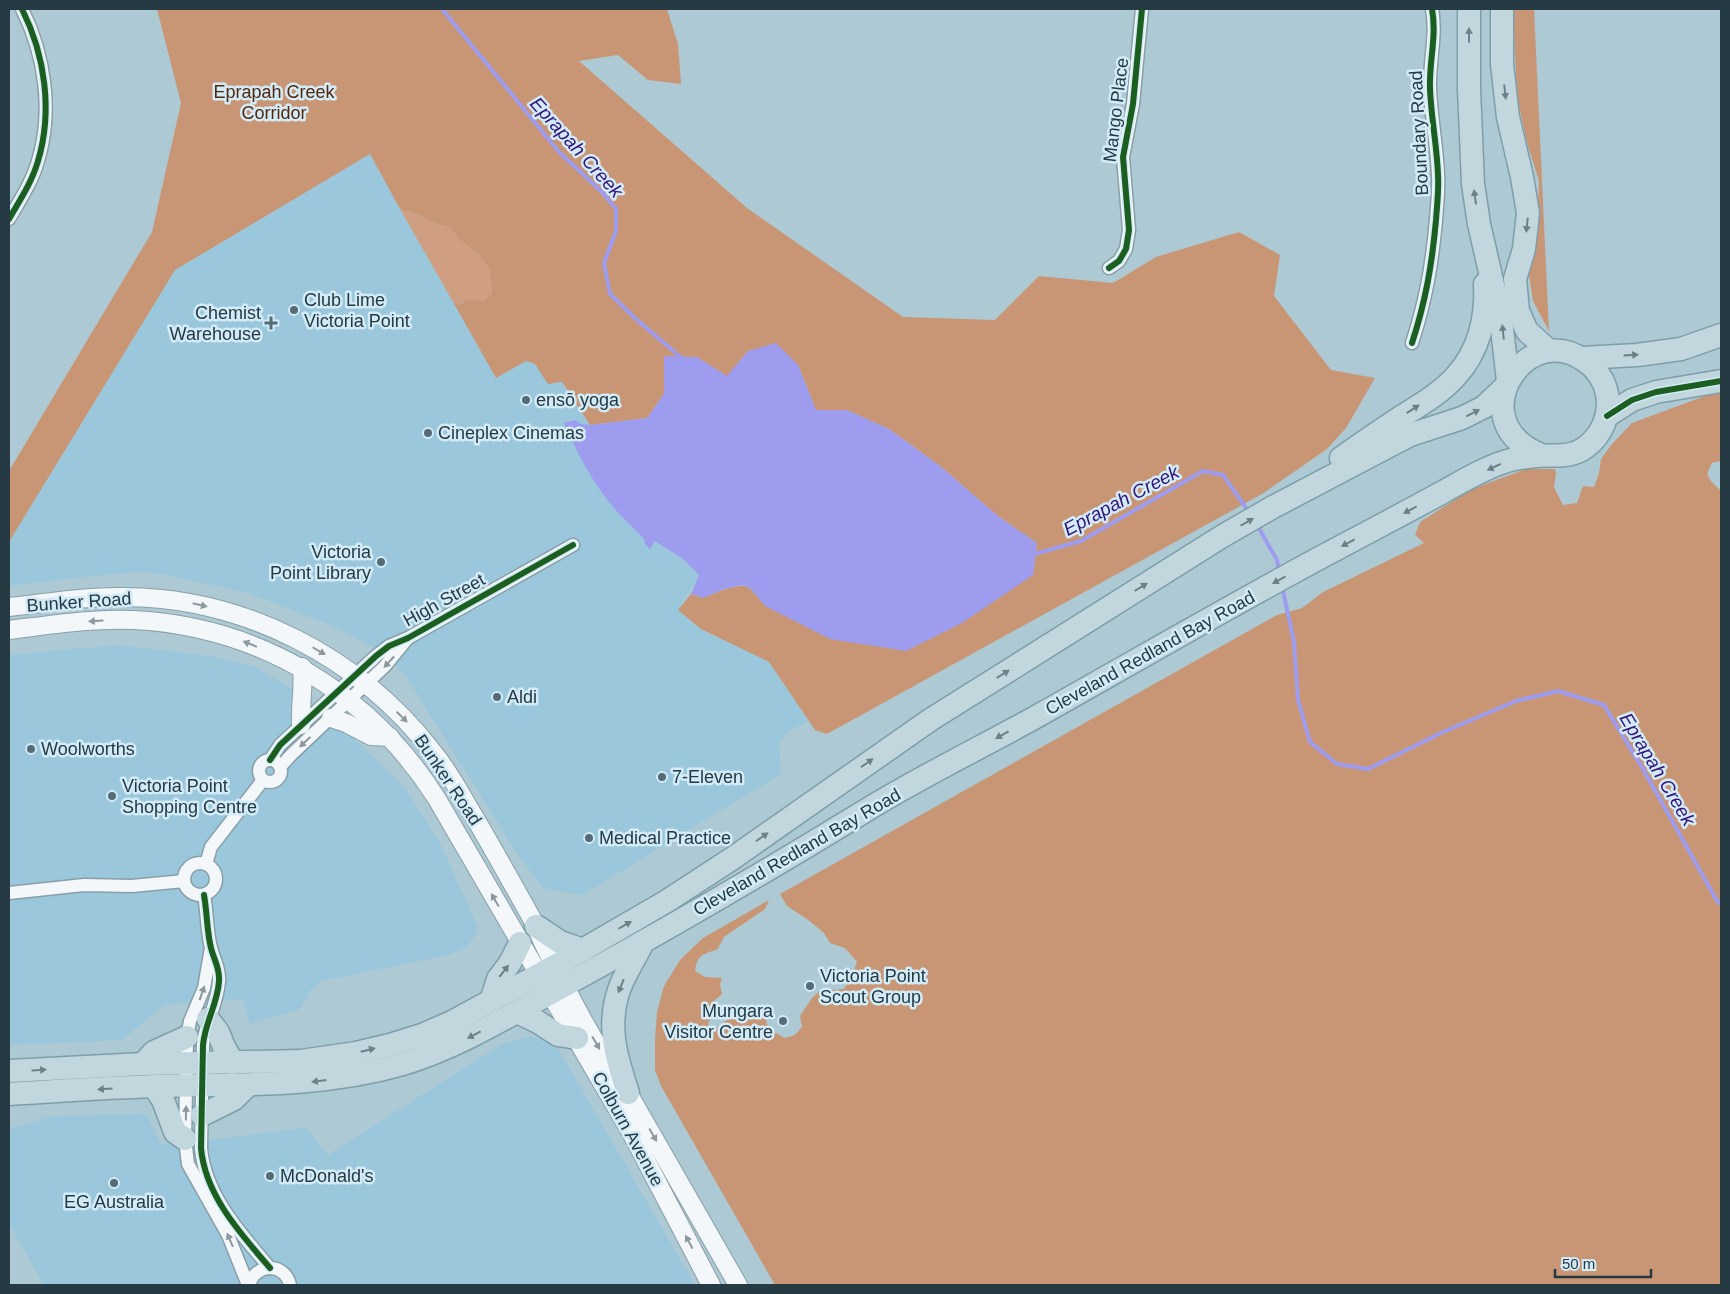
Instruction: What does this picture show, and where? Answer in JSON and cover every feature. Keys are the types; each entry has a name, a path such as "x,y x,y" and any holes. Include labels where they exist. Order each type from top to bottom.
{"highway":[{"path":"1469,9 1469,89 1472,166 1483,246 1501,320 1507,384"},
{"path":"1502,9 1502,64 1508,116 1528,213 1524,249 1514,279 1518,311 1527,331 1549,351"},
{"path":"1379,442 1457,376 1470,356 1481,332 1486,303 1483,246"},
{"path":"1582,358 1637,355 1681,349 1721,335"},
{"path":"1379,442 1410,435 1462,418 1484,407 1507,384 1515,370 1529,358 1549,351 1569,352 1582,358 1598,372 1607,393 1607,416"},
{"name":"Cleveland Redland Bay Road","path":"9,1072 143,1064 301,1061 371,1050 422,1035 452,1022 491,1001 552,980 643,942 782,862 880,802 1308,564 1431,498 1507,461 1541,455 1566,456 1583,450 1599,434 1607,416 1632,400 1656,392 1721,381"},
{"name":"Cleveland Redland Bay Road","path":"1507,384 1502,405 1507,425 1520,443 1541,455"},
{"name":"Cleveland Redland Bay Road","path":"9,1094 154,1086 248,1085 329,1080 388,1068 448,1047 517,1012 583,950 667,901 733,858 930,720 1221,537 1273,508 1379,442"},
{"path":"536,926 560,942 583,950"},
{"path":"628,1093 614,1046 614,1017 621,986 643,942"},
{"path":"491,1001 498,979 520,943"},
{"path":"517,1012 538,1022 558,1035 577,1038"},
{"path":"208,1018 218,1032 233,1063"},
{"path":"143,1064 154,1052 187,1036"},
{"path":"202,1115 234,1099 248,1085"},
{"path":"154,1086 163,1100 175,1132 185,1139"}],"main road":[{"name":"Bunker Road","path":"9,607 99,597 135,597 190,603 236,614 281,632 320,652 361,679 406,720 433,752 457,787 536,926 552,980"},
{"name":"Bunker Road","path":"9,630 113,620 174,624 195,627 242,640 302,667 344,696 390,737 416,768 437,799 520,943 552,980"},
{"path":"301,725 302,667"},
{"path":"331,718 346,723 371,736 390,737"},
{"name":"Colburn Avenue","path":"552,980 577,1038 644,1156 711,1285"},
{"name":"Colburn Avenue","path":"552,980 628,1093 738,1285"}],"street":[{"path":"9,219 29,186 38,162 44,138 46,109 40,55 31,27 22,9"},
{"name":"Mango Place","path":"1109,268 1119,261 1126,249 1129,230 1123,156 1133,104 1142,9"},
{"name":"Boundary Road","path":"1412,343 1428,285 1439,190 1430,102 1434,21 1432,9"},
{"name":"High Street","path":"344,696 361,679 385,666 408,638 573,546"},
{"path":"206,864 211,847 263,780 259,774 260,767 264,762 275,764 292,754 331,718 344,696"},
{"path":"275,764 280,745 301,725 344,696"},
{"path":"201,862 214,870 216,880 213,890 204,895 189,891 184,881 190,866 201,862"},
{"path":"9,893 84,885 132,886 184,881"},
{"path":"204,895 210,948 204,988 190,1021 187,1036 194,1063 194,1086 185,1139 188,1164 228,1235 249,1285"},
{"path":"194,1063 220,981 219,967 210,948"},
{"path":"194,1086 202,1115 201,1148 203,1163 208,1177 234,1225 270,1268 286,1276 290,1285"},
{"path":"249,1285 258,1271 270,1268"}],"shaded area":[{"path":"370,154 558,371 564,387 590,425 655,541 683,559 699,576 678,610 701,629 769,662 808,721 787,732 779,742 781,774 582,895 543,888 517,853 405,675 379,650 328,624 248,593 168,575 144,572 100,575 9,586 9,542 175,270"},
{"path":"400,209 419,215 431,222 449,227 459,239 480,256 489,269 492,292 485,302 467,300 459,305 453,302"},
{"path":"776,343 798,365 816,410 847,410 889,429 940,466 999,517 1037,543 1033,575 962,623 906,651 830,639 765,606 750,588 742,585 724,589 703,598 691,594 699,575 683,559 655,541 650,549 645,544 644,539 617,512 599,489 564,423 575,420 581,424 590,425 647,418 664,394 664,356 697,357 727,376 748,351"},
{"name":"Victoria Point Shopping Centre","path":"118,645 210,656 255,667 311,700 404,787 440,843 478,928 473,939 464,949 448,955 321,981 309,992 300,1009 250,1024 243,999 164,1005 122,1040 9,1045 9,655"},
{"path":"528,1037 546,1039 559,1050 695,1285 44,1285 9,1224 9,1129 54,1116 146,1114 161,1144 306,1128 328,1155 502,1044"}],"green space":[{"name":"Eprapah Creek Corridor","path":"157,9 667,9 678,44 681,84 648,80 618,55 579,61 747,208 903,317 995,320 1039,276 1113,283 1156,257 1239,232 1280,255 1274,296 1331,370 1375,378 1346,428 1327,449 1262,494 827,734 815,730 769,662 701,629 678,610 691,594 703,598 726,589 744,586 749,588 765,606 1033,575 1037,543 999,517 940,466 889,429 847,410 816,410 798,365 748,351 727,377 697,357 664,394 647,418 590,425 562,382 548,384 535,364 526,361 496,378 453,302 459,305 467,300 485,301 492,292 489,269 480,256 459,239 449,227 431,222 419,215 400,209 370,154 175,270 9,542 9,471 152,232 181,103"},
{"path":"1513,9 1534,9 1549,331 1533,301 1529,275 1537,227 1539,181 1527,143 1517,97"},
{"path":"1721,390 1721,461 1712,463 1707,474 1721,491 1721,1285 775,1285 661,1086 655,1070 657,1012 664,986 680,960 703,938 769,900 765,909 724,937 717,950 702,956 697,962 695,971 705,977 722,978 720,985 722,994 715,1000 715,1016 708,1022 709,1028 716,1029 733,1017 747,1011 768,1008 766,1023 774,1032 785,1038 795,1035 802,1027 800,1016 812,998 823,988 844,989 850,980 857,962 845,948 830,943 824,933 787,906 780,894 1277,615 1302,608 1323,592 1424,543 1415,535 1420,522 1472,489 1526,469 1555,469 1554,487 1563,505 1577,503 1583,486 1594,487 1601,459 1632,423"}],"waterway":[{"name":"Eprapah Creek","path":"442,9 559,152 602,192 616,209 616,231 604,263 610,294 684,360"},
{"name":"Eprapah Creek","path":"1031,555 1081,541 1203,471 1223,475 1249,512"},
{"name":"Eprapah Creek","path":"1257,525 1277,560 1279,572"},
{"name":"Eprapah Creek","path":"1282,586 1294,642 1298,700 1310,742 1337,764 1368,769 1443,732 1516,701 1558,691 1604,705 1643,769 1717,901 1721,904"}],"cycle path":[{"path":"9,219 35,169 43,142 45,123 46,103 41,64 30,27 22,9"},
{"path":"1109,268 1119,261 1126,249 1129,230 1123,157 1133,104 1142,9"},
{"path":"1412,343 1428,282 1438,198 1430,88 1434,29 1432,9"},
{"path":"1607,416 1632,400 1656,392 1721,381"},
{"path":"270,760 280,745 389,646 408,638 573,545"},
{"path":"204,895 210,942 219,976 218,989 206,1028 203,1045 201,1148 204,1165 209,1182 226,1212 270,1268"}],"place":[{"name":"Club Lime Victoria Point","path":"294,310"},
{"name":"Chemist Warehouse","path":"271,323"},
{"name":"ensō yoga","path":"526,400"},
{"name":"Cineplex Cinemas","path":"428,433"},
{"name":"Victoria Point Library","path":"381,562"},
{"name":"Aldi","path":"497,697"},
{"name":"Woolworths","path":"31,749"},
{"name":"7-Eleven","path":"662,777"},
{"name":"Victoria Point Shopping Centre","path":"112,796"},
{"name":"Medical Practice","path":"589,838"},
{"name":"Victoria Point Scout Group","path":"810,986"},
{"name":"Mungara Visitor Centre","path":"783,1021"},
{"name":"McDonald's","path":"270,1176"},
{"name":"EG Australia","path":"114,1183"}]}
